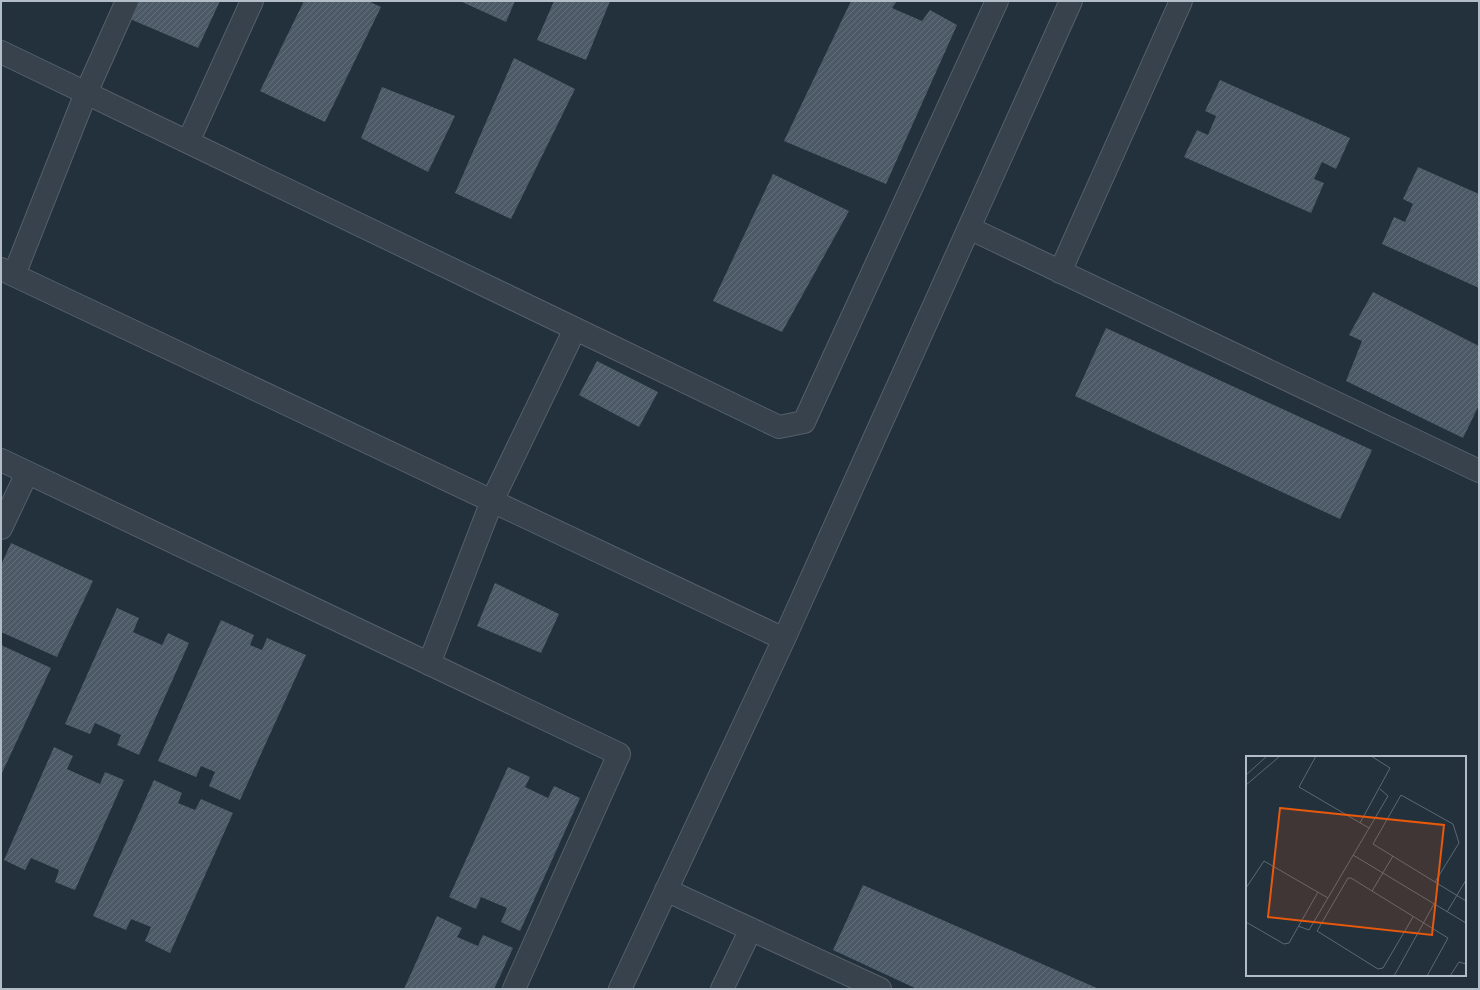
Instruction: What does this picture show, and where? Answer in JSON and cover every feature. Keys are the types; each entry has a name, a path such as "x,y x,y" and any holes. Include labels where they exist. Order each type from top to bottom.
{"street":[{"path":"127,1 7,272 784,639"},
{"path":"188,142 252,1"},
{"path":"1,52 779,427 804,422 997,1"},
{"path":"620,989 784,639 1071,1"},
{"path":"1060,272 1181,1"},
{"path":"969,228 1479,471"},
{"path":"429,664 492,501 575,329"},
{"path":"1,460 619,754 514,989"},
{"path":"1,528 27,472"},
{"path":"666,890 880,989"},
{"path":"722,989 751,929"}],"building":[{"path":"139,1 220,1 198,48 130,19"},
{"path":"304,1 368,1 381,7 325,122 260,91"},
{"path":"460,1 515,1 506,22"},
{"path":"554,1 610,1 586,60 537,40"},
{"path":"851,1 897,1 892,8 922,21 930,10 957,25 886,184 784,141"},
{"path":"514,58 575,89 511,219 455,193"},
{"path":"1220,80 1350,138 1336,169 1322,162 1314,179 1324,183 1311,213 1184,157 1197,130 1208,135 1216,116 1205,111"},
{"path":"382,87 455,116 428,172 361,138"},
{"path":"1418,167 1479,194 1479,288 1382,244 1394,217 1405,222 1413,204 1403,199"},
{"path":"773,174 849,211 782,332 713,301"},
{"path":"1373,292 1479,346 1479,405 1463,438 1346,381 1362,341 1349,335"},
{"path":"1106,328 1372,450 1340,519 1075,396"},
{"path":"597,361 658,392 639,427 579,395"},
{"path":"11,543 93,581 57,657 1,632 1,565"},
{"path":"495,583 559,614 541,653 477,626"},
{"path":"117,608 139,618 133,632 162,645 168,633 189,643 139,755 117,745 121,735 95,723 90,734 65,724"},
{"path":"221,620 254,635 250,645 262,650 267,638 306,655 240,800 209,786 215,772 201,766 196,777 158,761"},
{"path":"1,645 51,668 1,775"},
{"path":"54,747 73,756 67,769 100,784 105,772 124,780 75,890 55,882 59,870 31,858 25,870 4,860"},
{"path":"508,767 530,777 525,787 548,798 554,786 580,798 520,931 501,922 507,908 481,897 476,909 449,897"},
{"path":"154,780 182,793 178,803 195,810 201,799 233,813 170,953 145,941 151,927 131,919 126,930 93,916"},
{"path":"863,885 1099,989 917,989 833,950"},
{"path":"437,916 462,928 457,937 478,946 483,935 513,948 494,989 404,989"}]}
